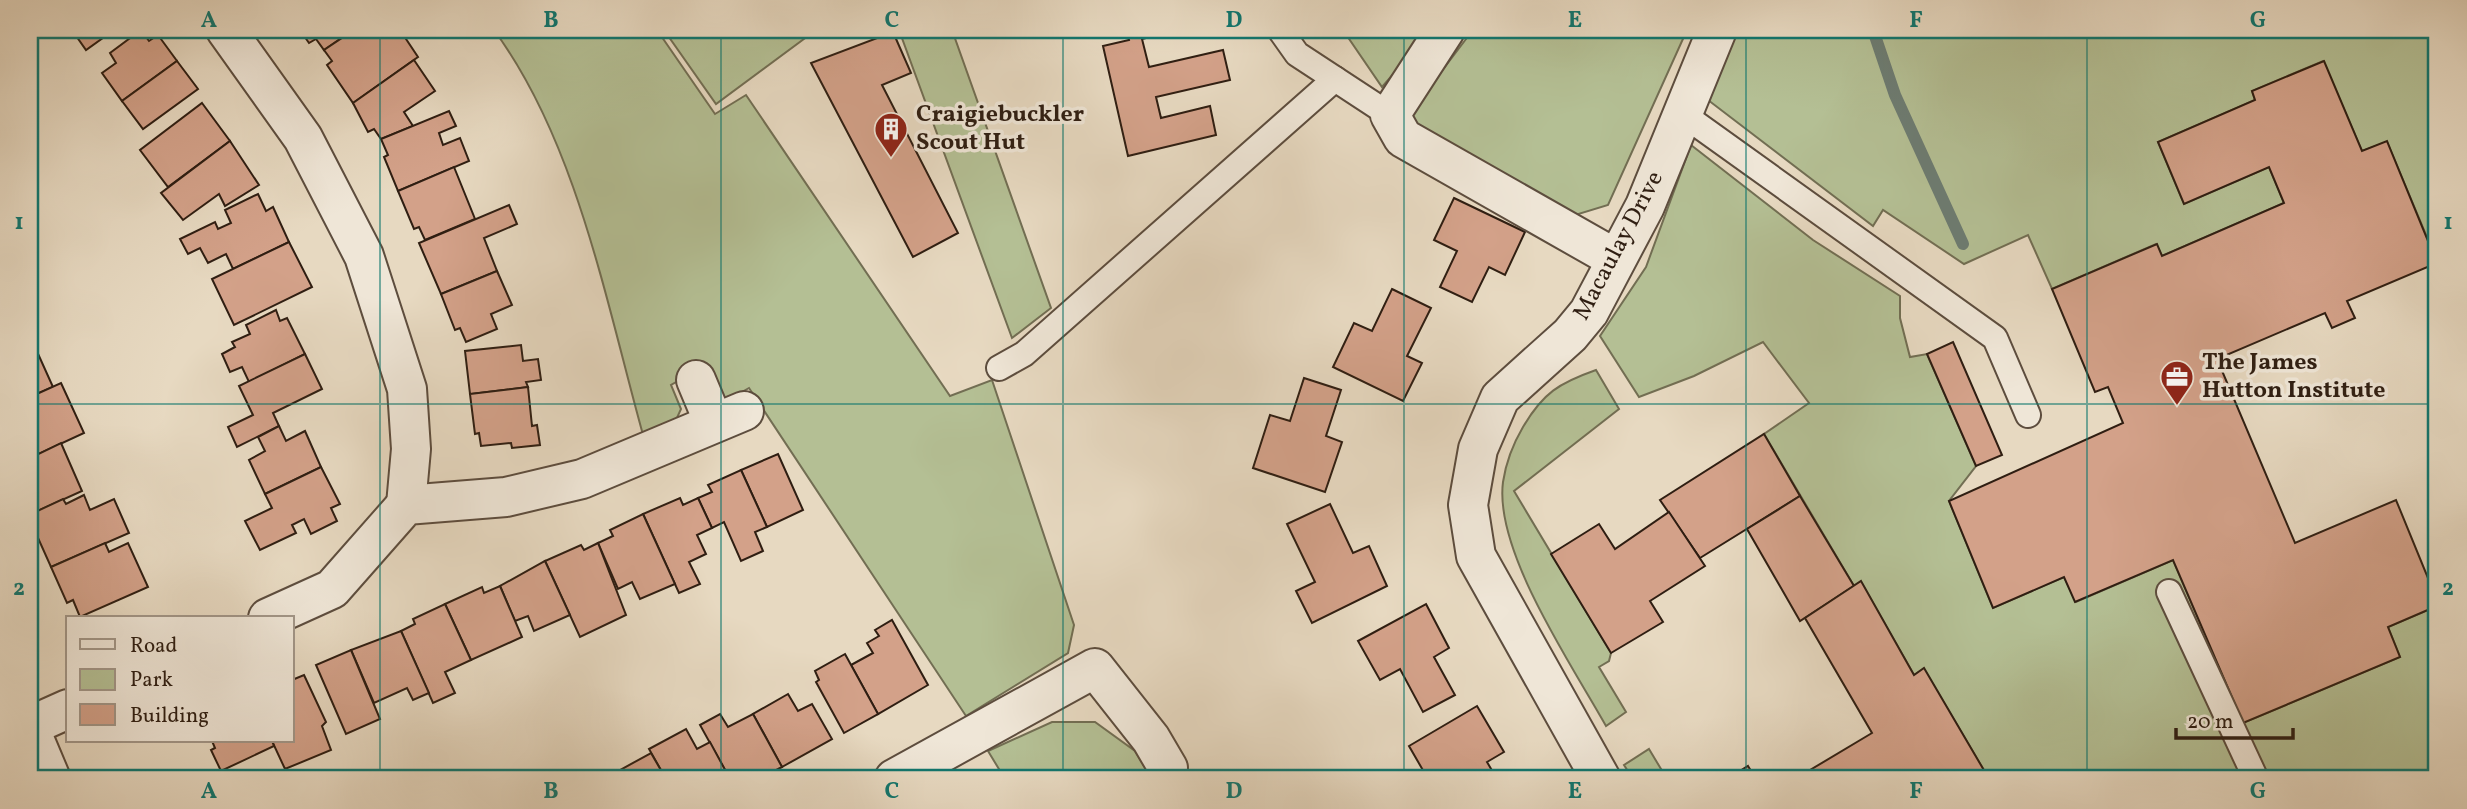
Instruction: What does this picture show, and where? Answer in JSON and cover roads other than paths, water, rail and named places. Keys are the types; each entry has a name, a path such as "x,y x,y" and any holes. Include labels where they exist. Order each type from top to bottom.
{"street":[{"path":"226,30 303,138 363,256 407,389 411,449 406,505 332,589 272,616"},
{"path":"1445,30 1390,115 1403,138 1616,259"},
{"name":"Macaulay Drive","path":"1601,779 1476,556 1468,505 1478,449 1500,398 1570,335 1589,312 1645,206 1717,30"},
{"path":"406,505 506,497 582,480 729,417 696,380"},
{"path":"894,779 1095,668 1152,739 1168,768"},
{"path":"51,779 30,728 66,710"}],"lane":[{"path":"1280,30 1297,54 1390,115"},
{"path":"999,368 1024,354 1335,79"},
{"path":"1684,115 1995,338 2028,415"},
{"path":"2169,592 2256,779"}],"waterway":[{"path":"1873,30 1895,95 1963,244"}],"place":[{"name":"Craigiebuckler Scout Hut","path":"891,159"},
{"name":"The James Hutton Institute","path":"2177,407"}]}
